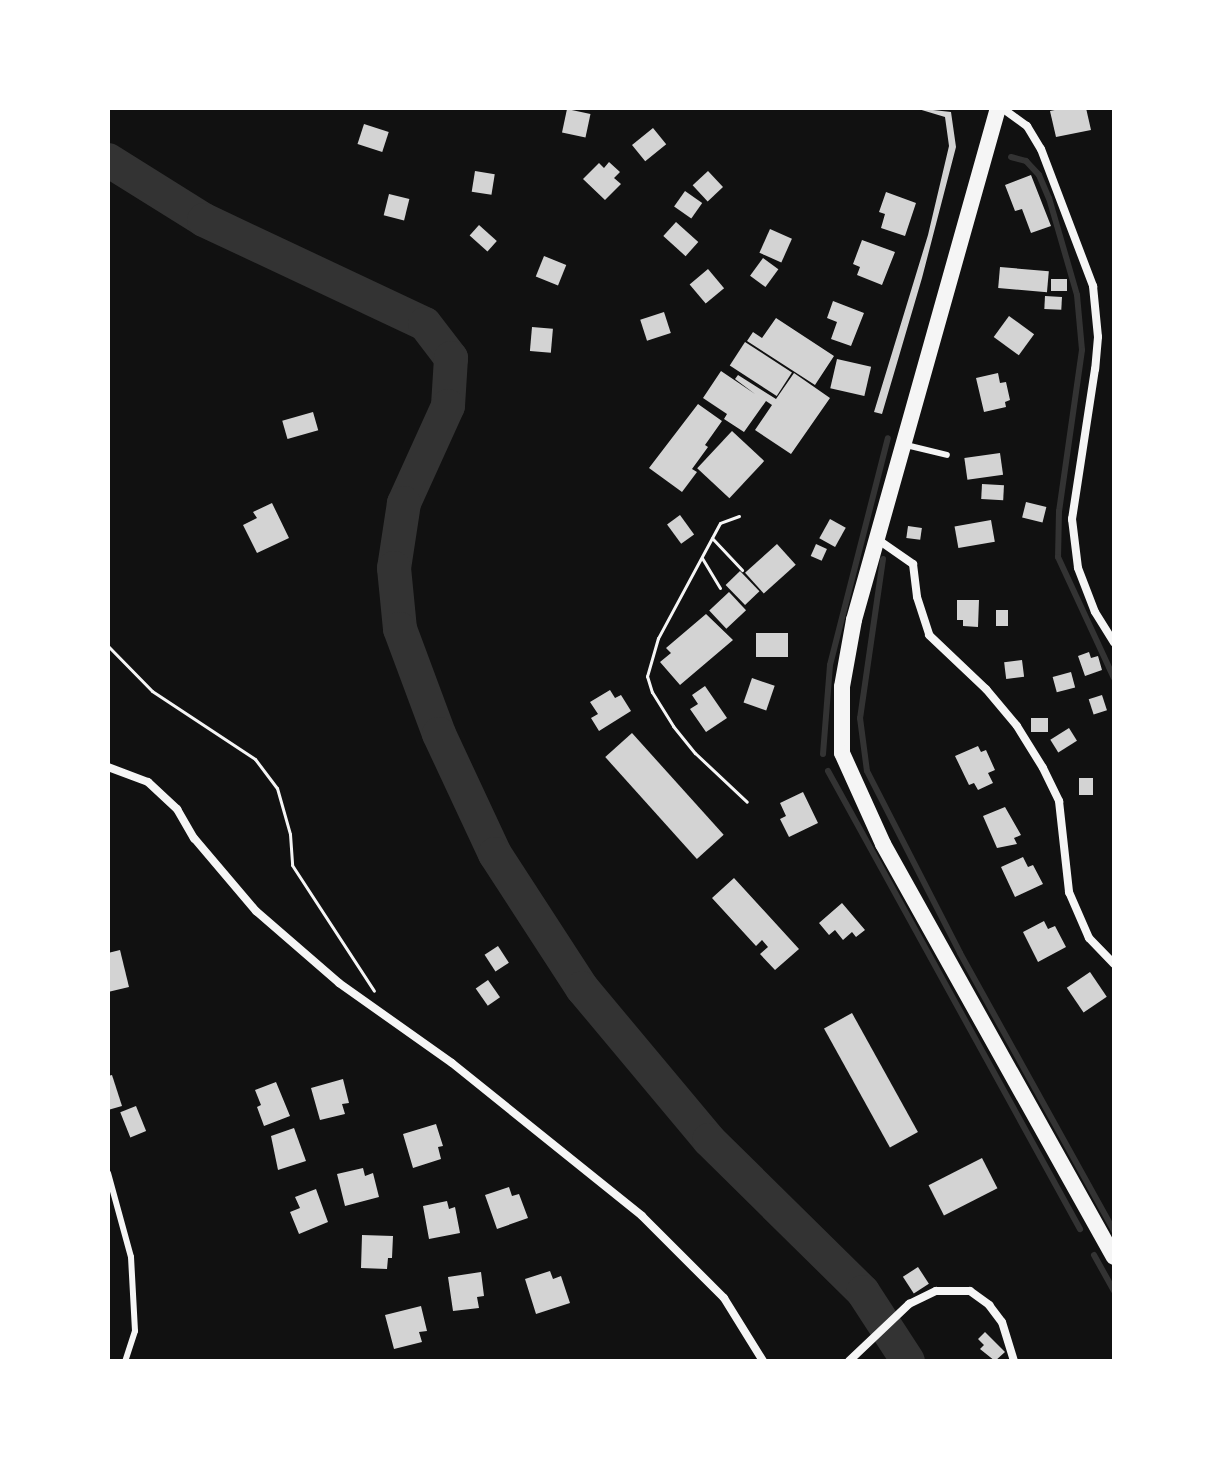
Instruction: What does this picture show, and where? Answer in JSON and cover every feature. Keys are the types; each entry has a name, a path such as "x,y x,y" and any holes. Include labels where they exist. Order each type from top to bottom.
{"main road":[{"path":"1000,108 876,538 842,687 842,753 883,844 1114,1257"}],"street":[{"path":"1000,108 1027,126 1041,149 1093,286 1098,337 1072,519 1078,568 1095,612 1114,642"},
{"path":"876,538 913,564 917,597 929,635 986,689 1017,726 1043,768 1059,801 1069,892 1089,938 1114,964"},
{"path":"108,767 148,782 177,809 194,838 256,911 339,983 394,1021 642,1216 724,1298 763,1361"},
{"path":"849,1361 909,1304 936,1291 970,1291 989,1305 1002,1322 1014,1361"}],"lane":[{"path":"902,444 947,455"},
{"path":"108,1173 131,1257 135,1331 129,1358 125,1361"}],"path":[{"path":"739,516 720,523 658,638 647,676 652,692 673,726 695,753 747,802"},
{"path":"712,538 742,570"},
{"path":"702,558 720,588"},
{"path":"108,646 152,691 231,742 262,769 277,788 290,834 292,865 394,1021"}],"building":[{"path":"915,108 951,112 956,147 882,414 874,412 928,235 949,146 945,117"},
{"path":"1086,108 1091,130 1056,137 1050,111"},
{"path":"567,109 590,114 585,137 562,132"},
{"path":"364,124 389,132 382,152 358,144"},
{"path":"653,128 666,144 645,161 632,145"},
{"path":"609,162 620,172 614,178 621,184 605,200 583,179 599,163 604,168"},
{"path":"475,171 495,174 491,195 472,192"},
{"path":"708,171 723,187 708,201 693,185"},
{"path":"1031,175 1051,226 1031,233 1022,209 1015,211 1005,185"},
{"path":"685,191 702,203 691,219 674,207"},
{"path":"886,192 916,203 905,236 881,228 885,214 879,212"},
{"path":"389,194 409,199 404,220 384,215"},
{"path":"676,222 698,242 686,256 663,236"},
{"path":"479,225 497,241 487,251 470,235"},
{"path":"770,229 792,239 781,263 759,253"},
{"path":"862,240 895,252 882,285 857,275 860,267 853,264"},
{"path":"544,256 566,265 558,285 536,276"},
{"path":"763,258 778,269 765,287 750,276"},
{"path":"1000,267 1049,271 1047,292 998,288"},
{"path":"708,269 724,288 706,304 690,284"},
{"path":"1051,279 1067,279 1067,291 1051,291"},
{"path":"1045,296 1062,297 1061,310 1044,309"},
{"path":"833,301 864,313 851,346 831,339 837,322 827,318"},
{"path":"664,312 671,333 647,341 640,320"},
{"path":"1009,316 1034,334 1019,355 994,337"},
{"path":"776,318 834,356 815,385 747,341 753,332 762,338"},
{"path":"532,327 553,329 551,353 530,351"},
{"path":"745,342 792,372 777,396 730,365"},
{"path":"837,359 871,367 864,396 830,388"},
{"path":"721,371 755,394 735,379 738,375 776,399 794,373 830,398 791,454 755,430 772,405 766,401 744,432 724,419 727,414 703,398"},
{"path":"998,373 1000,383 1006,382 1010,400 1005,402 1006,407 984,412 976,378"},
{"path":"698,404 722,421 692,469 697,472 682,492 649,468"},
{"path":"313,412 318,430 287,439 282,421"},
{"path":"732,431 764,461 729,498 697,468"},
{"path":"1000,453 1003,475 967,480 964,458"},
{"path":"982,484 1004,485 1003,500 981,499"},
{"path":"1026,502 1046,507 1043,523 1022,518"},
{"path":"272,503 289,538 257,553 243,525 257,518 253,512"},
{"path":"680,515 694,534 681,544 667,524"},
{"path":"830,519 846,528 835,547 819,538"},
{"path":"991,520 995,542 958,548 955,526"},
{"path":"908,526 922,528 920,540 906,538"},
{"path":"777,544 796,565 764,594 745,573"},
{"path":"816,544 827,549 822,561 811,556"},
{"path":"740,571 759,591 745,605 726,585"},
{"path":"729,592 746,610 726,629 709,610"},
{"path":"957,600 979,600 978,627 963,626 963,620 957,620"},
{"path":"996,610 1008,610 1008,626 996,626"},
{"path":"706,614 733,640 680,685 660,662 671,653 666,648"},
{"path":"756,633 788,633 788,657 756,657"},
{"path":"1089,652 1091,658 1098,656 1102,670 1085,676 1078,656"},
{"path":"1022,660 1024,677 1006,679 1004,662"},
{"path":"1071,672 1075,687 1057,692 1053,677"},
{"path":"752,678 775,686 766,710 744,703"},
{"path":"705,686 727,718 706,732 690,709 698,704 692,695"},
{"path":"610,690 615,698 621,695 631,711 599,731 591,718 598,714 590,702"},
{"path":"1102,695 1107,710 1094,715 1089,699"},
{"path":"1031,718 1048,718 1048,732 1031,732"},
{"path":"1069,728 1077,741 1058,752 1050,740"},
{"path":"632,733 724,835 697,859 605,757"},
{"path":"978,746 981,752 986,750 995,770 988,773 993,783 978,790 974,783 969,785 955,756"},
{"path":"1079,778 1093,778 1093,795 1079,795"},
{"path":"803,792 818,823 789,837 780,819 786,816 780,803"},
{"path":"1005,807 1021,835 1014,838 1017,844 997,848 983,816"},
{"path":"1023,857 1028,867 1033,865 1043,884 1015,897 1001,867"},
{"path":"734,878 799,949 775,970 760,954 768,947 762,940 756,946 712,898"},
{"path":"842,903 865,930 856,937 852,932 843,940 835,930 829,935 819,923"},
{"path":"1044,921 1048,929 1055,926 1066,947 1038,962 1023,932"},
{"path":"498,946 509,963 495,971 485,955"},
{"path":"120,950 129,987 108,992 108,953"},
{"path":"1090,972 1107,997 1084,1013 1067,988"},
{"path":"488,980 500,997 488,1006 476,989"},
{"path":"852,1013 918,1132 890,1147 824,1029"},
{"path":"112,1075 122,1106 108,1110 108,1076"},
{"path":"343,1079 349,1103 342,1104 345,1114 320,1120 311,1088"},
{"path":"276,1082 290,1116 264,1126 255,1090"},
{"path":"136,1106 146,1131 130,1137 120,1112"},
{"path":"436,1124 443,1146 438,1147 441,1159 413,1168 403,1134"},
{"path":"294,1128 306,1161 278,1170 271,1136"},
{"path":"982,1158 997,1188 944,1216 929,1185"},
{"path":"363,1168 365,1176 373,1173 379,1197 345,1206 337,1174"},
{"path":"509,1187 512,1196 519,1194 528,1218 497,1229 485,1195"},
{"path":"316,1189 328,1222 299,1234 290,1212 300,1208 295,1197"},
{"path":"447,1201 449,1209 455,1207 460,1233 429,1239 423,1206"},
{"path":"362,1235 393,1236 392,1258 388,1258 387,1269 361,1268"},
{"path":"918,1267 929,1284 914,1294 903,1277"},
{"path":"550,1271 553,1279 561,1276 570,1303 536,1314 525,1279"},
{"path":"481,1272 484,1296 477,1297 479,1308 453,1311 448,1277"},
{"path":"421,1306 427,1331 419,1332 422,1342 394,1349 385,1315"},
{"path":"985,1332 1005,1352 995,1361 980,1349 984,1345 978,1339"}],"waterway":[{"path":"1011,157 1026,161 1039,175 1049,198 1077,295 1082,350 1059,511 1058,557 1114,678"},
{"path":"108,160 204,220 425,324 451,358 448,406 404,503 394,568 400,629 439,734 495,854 582,988 709,1140 863,1292 908,1361"},
{"path":"823,754 830,665 888,438"},
{"path":"883,559 860,718 867,771 960,953 1114,1231"},
{"path":"828,771 1080,1229"},
{"path":"1094,1255 1114,1291"}]}
